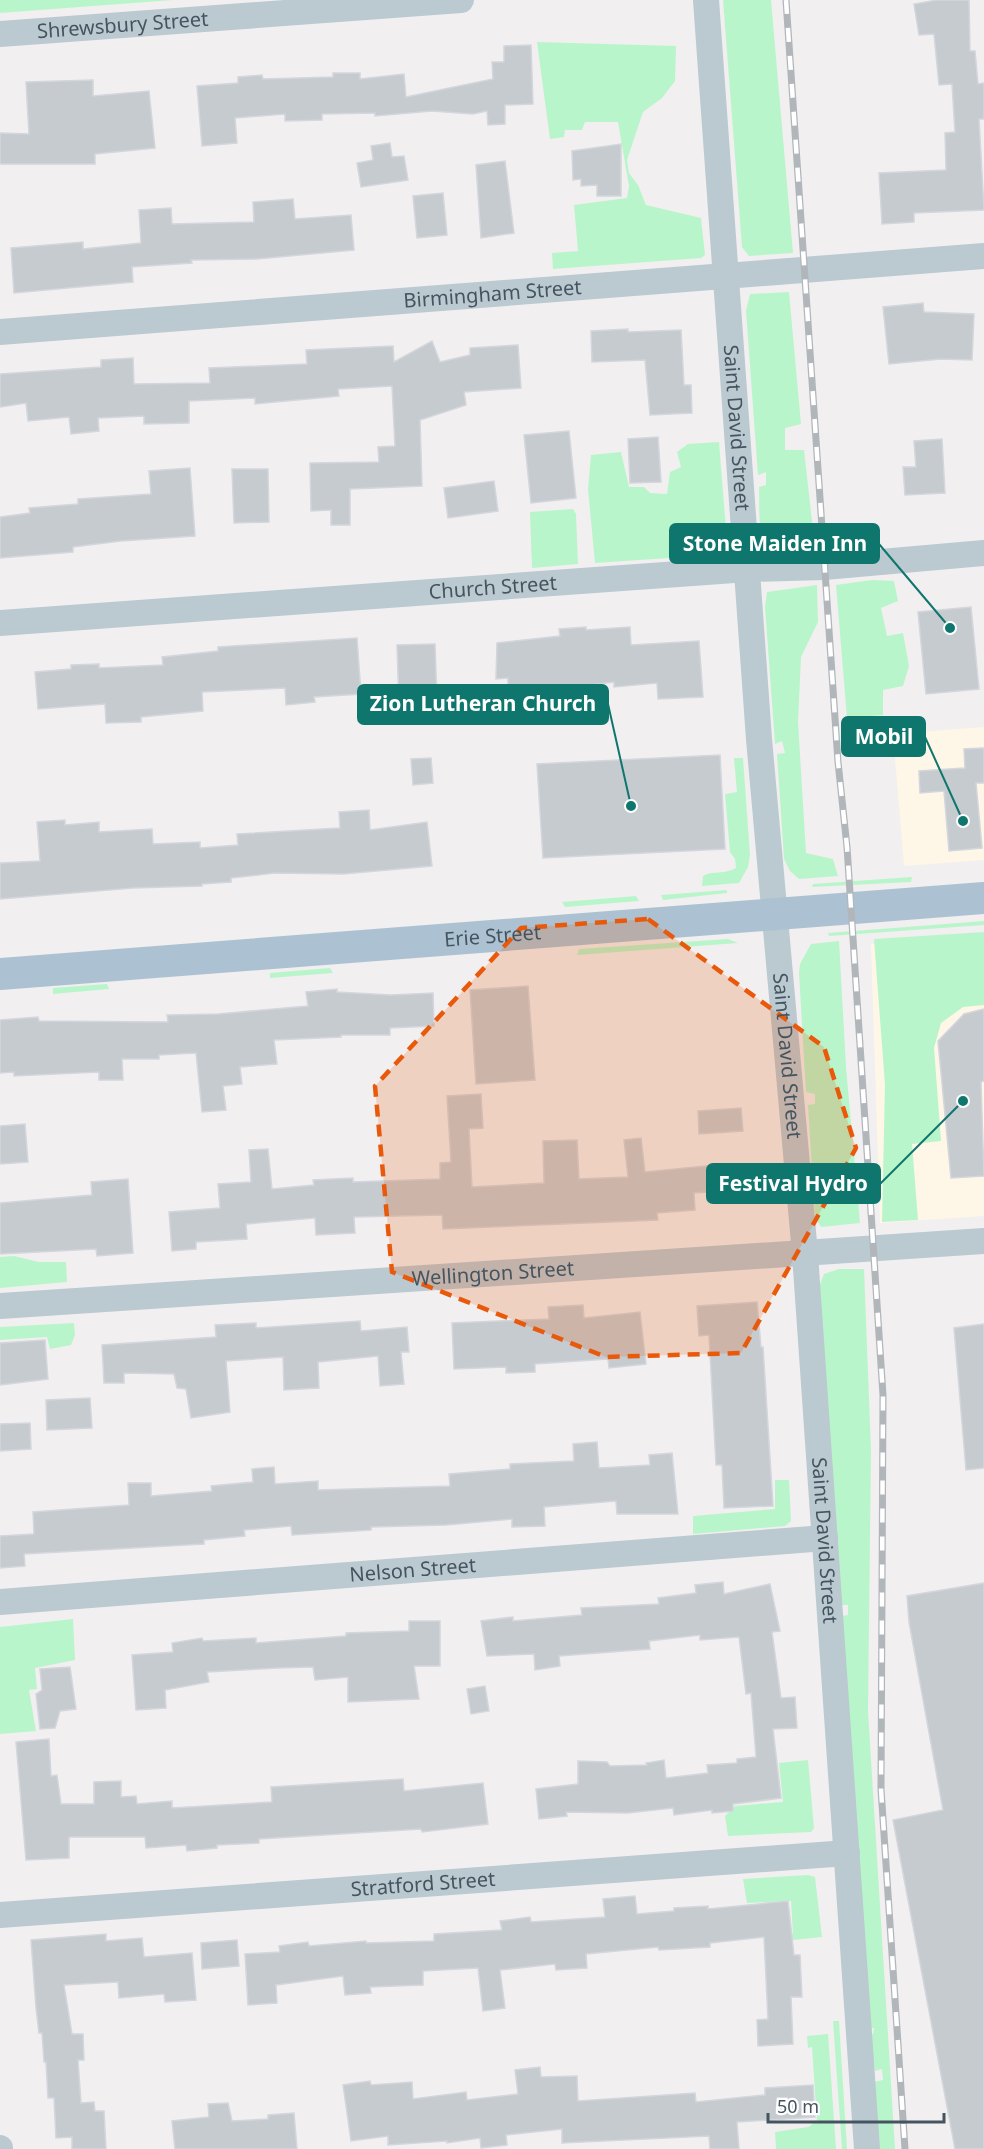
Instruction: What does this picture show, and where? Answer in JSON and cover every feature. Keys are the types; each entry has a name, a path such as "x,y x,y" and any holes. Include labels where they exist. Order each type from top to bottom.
{"main road":[{"name":"Erie Street","path":"0,975 984,898"}],"street":[{"name":"Shrewsbury Street","path":"0,34 274,7 461,0"},
{"name":"Saint David Street","path":"706,0 774,914 805,1254 867,2149"},
{"name":"Birmingham Street","path":"0,332 984,256"},
{"name":"Church Street","path":"0,623 748,569 824,567 984,553"},
{"name":"Wellington Street","path":"0,1306 984,1241"},
{"name":"Nelson Street","path":"0,1602 825,1538"},
{"name":"Stratford Street","path":"0,1915 847,1853"}],"highlighted area":[{"path":"648,919 824,1047 856,1148 741,1353 606,1357 392,1272 375,1086 521,928"}],"shaded area":[{"path":"984,727 984,860 904,866 893,734"},
{"path":"984,935 984,1216 880,1223 871,944"}],"green space":[{"path":"0,0 173,0 0,13"},
{"path":"723,0 771,0 793,253 749,256 742,247"},
{"path":"537,42 676,46 675,81 662,98 643,112 627,160 629,173 638,185 646,205 701,218 705,255 701,258 553,269 552,253 578,251 574,205 627,198 629,186 618,122 585,122 582,130 565,130 564,137 550,139"},
{"path":"789,292 801,424 785,428 785,450 804,450 815,548 771,551 763,538 760,521 759,487 766,485 766,472 758,475 746,311 750,294"},
{"path":"719,442 728,554 595,563 588,489 591,455 621,452 629,487 644,487 650,493 667,494 670,472 681,467 677,452 688,444"},
{"path":"573,509 576,514 578,564 532,568 530,512"},
{"path":"872,580 894,581 898,601 881,608 887,636 903,633 909,666 903,686 883,690 883,715 847,718 836,585"},
{"path":"817,585 818,622 801,657 798,722 806,853 833,859 838,876 799,879 790,871 784,859 777,754 785,753 782,741 775,744 765,607 767,592"},
{"path":"734,758 743,758 750,855 748,867 739,883 702,886 703,876 736,868 735,859 730,852 725,794 737,792"},
{"path":"912,877 911,882 812,887 813,884"},
{"path":"727,890 727,893 663,900 661,895"},
{"path":"636,896 639,901 565,907 562,902"},
{"path":"984,921 984,925 829,936 828,933"},
{"path":"984,932 984,1005 963,1007 941,1023 934,1048 941,1141 912,1144 918,1220 882,1222 885,1085 874,939"},
{"path":"728,939 738,943 577,955 579,949"},
{"path":"839,941 846,1067 860,1223 821,1227 815,1217 808,1105 815,1104 815,1094 806,1092 799,973 800,964 811,944"},
{"path":"330,968 333,973 270,978 270,973"},
{"path":"107,984 109,989 53,994 53,988"},
{"path":"14,1256 39,1262 66,1262 67,1282 0,1288 0,1257"},
{"path":"839,1269 864,1269 871,1450 868,1711 895,2149 879,2149 874,2082 883,2080 882,2069 875,2071 870,2035 873,2034 874,2028 870,2028 841,1616 848,1615 848,1605 840,1605 819,1287 824,1274"},
{"path":"74,1323 75,1335 71,1345 50,1349 47,1337 0,1340 0,1327"},
{"path":"775,1480 789,1480 791,1521 785,1526 693,1534 693,1516 775,1509"},
{"path":"73,1619 75,1660 35,1668 37,1689 29,1690 36,1731 0,1734 0,1627"},
{"path":"808,1760 814,1828 811,1832 728,1836 725,1816 735,1806 783,1802 779,1763"},
{"path":"808,1875 815,1877 822,1937 773,1942 772,1939 793,1934 791,1901 747,1903 743,1879"},
{"path":"833,2021 839,2021 847,2149 842,2149"},
{"path":"828,2034 836,2149 776,2149 775,2132 808,2127 817,2121 812,2047 808,2048 807,2036"}],"building":[{"path":"937,0 969,0 970,51 975,51 978,84 984,83 984,119 979,119 984,210 914,213 914,222 882,224 879,173 946,170 945,133 955,132 952,84 939,85 934,34 919,35 914,4"},
{"path":"531,45 533,104 505,105 505,124 488,125 487,111 473,114 432,111 375,116 375,113 322,114 322,120 285,121 285,114 235,118 237,143 202,146 197,86 238,83 238,77 262,75 263,79 333,77 333,73 360,73 360,79 404,74 406,97 493,79 492,62 504,62 504,46"},
{"path":"93,80 93,96 149,91 155,148 95,154 95,164 0,164 0,133 29,134 26,82"},
{"path":"390,143 392,157 404,156 408,180 361,187 357,163 373,160 371,146"},
{"path":"621,144 621,196 597,196 597,185 581,186 581,179 573,180 572,151"},
{"path":"505,161 514,233 481,238 476,165"},
{"path":"443,193 447,235 417,238 413,196"},
{"path":"293,199 295,219 351,215 354,250 257,259 191,260 192,263 132,267 133,282 14,293 11,248 83,242 83,249 141,243 139,210 171,208 172,224 254,222 253,202"},
{"path":"923,303 924,312 974,314 972,360 941,359 889,364 883,307"},
{"path":"628,329 628,332 681,330 684,385 691,385 692,413 650,415 645,360 592,362 591,331"},
{"path":"432,341 440,362 470,355 470,348 518,345 521,388 464,392 466,405 420,420 422,486 350,489 350,525 331,525 331,510 311,511 310,463 379,462 378,447 395,446 392,386 338,389 339,396 255,404 255,398 189,401 189,423 144,424 144,416 98,418 99,431 71,434 69,417 28,421 26,403 0,407 0,374 101,367 101,360 133,358 134,384 210,383 209,368 307,364 306,350 393,346 394,362"},
{"path":"569,431 576,498 531,503 524,435"},
{"path":"658,437 661,482 630,483 628,439"},
{"path":"942,439 945,493 905,495 903,467 916,467 914,441"},
{"path":"190,468 195,536 121,541 73,547 73,552 0,558 0,517 30,513 29,508 78,504 78,499 151,494 149,471"},
{"path":"232,469 268,469 269,522 234,523"},
{"path":"494,481 498,511 448,518 444,488"},
{"path":"971,607 979,689 926,694 918,612"},
{"path":"586,627 586,630 630,627 631,645 699,641 703,697 658,699 657,683 614,687 614,682 508,695 508,678 496,679 497,643 560,636 559,629"},
{"path":"357,638 361,694 314,697 315,702 286,705 285,688 202,692 203,711 141,717 141,722 106,723 105,704 38,709 35,672 71,669 71,665 99,664 99,668 163,665 162,657 218,651 218,647"},
{"path":"435,644 437,703 399,704 397,645"},
{"path":"984,748 984,783 976,783 982,848 949,851 944,791 920,793 919,771 965,768 964,749"},
{"path":"720,755 725,849 543,858 537,764"},
{"path":"431,758 433,783 413,785 411,759"},
{"path":"369,810 370,830 427,822 432,866 343,874 275,873 231,878 231,882 202,884 202,886 133,888 0,899 0,863 40,861 37,822 65,820 65,825 99,822 99,832 152,829 153,844 200,842 200,848 238,845 237,834 340,828 339,812"},
{"path":"528,986 535,1080 476,1084 470,990"},
{"path":"337,989 337,992 391,995 433,993 434,1026 390,1028 390,1035 341,1035 341,1037 274,1040 277,1064 240,1067 242,1084 223,1086 226,1110 202,1112 196,1053 159,1055 159,1059 122,1059 123,1080 99,1080 99,1072 14,1076 14,1072 0,1073 0,1020 38,1017 39,1021 168,1022 167,1015 218,1014 308,1006 306,992"},
{"path":"984,1009 984,1081 981,1082 984,1176 951,1178 938,1041 964,1014"},
{"path":"481,1094 483,1128 469,1129 472,1187 544,1183 543,1141 577,1140 579,1179 628,1177 624,1140 641,1138 645,1172 715,1165 722,1191 694,1193 695,1210 657,1213 658,1220 443,1229 442,1215 354,1217 355,1233 316,1235 315,1218 246,1224 247,1239 196,1242 196,1249 172,1251 169,1212 220,1208 218,1184 251,1182 249,1150 268,1149 272,1189 314,1185 313,1180 353,1178 353,1182 440,1179 440,1163 451,1162 447,1096"},
{"path":"741,1108 743,1131 699,1134 698,1111"},
{"path":"25,1124 28,1162 0,1164 0,1126"},
{"path":"128,1179 133,1253 97,1256 96,1249 0,1254 0,1203 92,1195 91,1182"},
{"path":"757,1302 761,1347 763,1347 773,1506 724,1508 722,1465 716,1465 709,1335 699,1336 697,1306"},
{"path":"583,1305 584,1318 640,1312 646,1364 609,1368 608,1359 535,1364 535,1372 506,1373 506,1367 454,1369 452,1323 549,1319 548,1307"},
{"path":"360,1321 361,1331 407,1327 409,1352 401,1352 404,1384 380,1386 378,1356 318,1362 319,1388 284,1390 283,1357 226,1361 230,1412 191,1418 186,1389 177,1388 174,1374 124,1373 124,1383 104,1383 102,1345 216,1337 215,1325 256,1323 256,1328"},
{"path":"984,1324 984,1468 966,1470 954,1328"},
{"path":"45,1340 48,1379 0,1385 0,1343"},
{"path":"90,1398 92,1428 47,1430 46,1400"},
{"path":"30,1423 31,1449 0,1451 0,1424"},
{"path":"597,1442 599,1468 650,1465 649,1455 672,1453 678,1514 617,1514 616,1501 544,1507 545,1526 512,1527 512,1519 446,1525 371,1527 371,1530 292,1535 291,1526 244,1530 245,1536 204,1540 204,1544 24,1554 25,1566 0,1568 0,1536 34,1534 33,1512 129,1505 128,1483 151,1483 151,1496 212,1491 211,1486 253,1482 252,1469 274,1467 275,1484 318,1481 318,1490 450,1486 449,1474 510,1469 510,1464 574,1461 573,1444"},
{"path":"723,1582 724,1594 770,1584 780,1631 772,1632 781,1698 795,1697 797,1728 773,1729 781,1798 733,1804 733,1811 712,1813 712,1810 674,1815 673,1808 627,1813 566,1812 567,1816 539,1819 536,1789 578,1784 578,1761 607,1762 610,1766 647,1765 646,1763 664,1760 666,1778 708,1773 707,1765 737,1763 737,1759 756,1757 751,1693 746,1694 739,1637 700,1640 700,1635 649,1641 650,1649 559,1656 560,1666 535,1670 534,1654 487,1656 481,1621 513,1617 513,1621 582,1615 581,1608 659,1604 658,1598 696,1593 695,1585"},
{"path":"984,1583 984,2149 955,2149 893,1820 943,1810 909,1622 907,1596"},
{"path":"409,1621 440,1621 440,1666 414,1666 419,1699 348,1702 348,1677 315,1680 313,1667 278,1668 207,1672 209,1682 165,1690 166,1708 136,1710 132,1655 173,1652 172,1643 202,1638 203,1641 256,1638 256,1643 346,1636 346,1633 409,1631"},
{"path":"70,1667 76,1709 60,1711 55,1728 40,1729 36,1694 42,1690 40,1669"},
{"path":"485,1686 489,1711 471,1714 467,1689"},
{"path":"49,1739 51,1776 57,1775 61,1804 94,1804 94,1782 121,1781 121,1797 136,1796 137,1804 172,1801 172,1808 272,1802 271,1787 403,1779 404,1791 483,1783 488,1824 422,1832 421,1829 259,1839 259,1843 217,1845 217,1848 187,1851 186,1845 146,1848 145,1837 69,1837 69,1858 26,1860 16,1742"},
{"path":"635,1896 637,1914 674,1911 674,1908 708,1906 708,1909 788,1901 794,1955 800,1955 802,1997 791,1997 793,2044 758,2046 757,2020 768,2019 764,1937 710,1943 710,1947 659,1950 658,1947 586,1954 587,1968 556,1970 555,1964 500,1970 505,2008 483,2011 478,1968 423,1971 423,1985 370,1987 371,1993 345,1995 343,1976 276,1985 277,2003 248,2005 245,1954 280,1952 279,1946 308,1942 309,1946 366,1941 366,1943 434,1941 434,1934 502,1930 500,1921 530,1917 531,1922 605,1917 603,1899"},
{"path":"106,1934 106,1941 142,1938 144,1957 192,1953 196,2000 165,2002 164,1994 119,1998 118,1982 64,1985 72,2034 83,2034 84,2060 78,2060 81,2103 94,2102 95,2111 104,2111 106,2149 72,2149 72,2137 56,2138 54,2098 48,2098 46,2062 44,2062 42,2033 39,2033 36,2008 31,1940"},
{"path":"237,1940 239,1966 202,1969 201,1943"},
{"path":"540,2067 541,2077 577,2076 578,2101 695,2093 696,2102 765,2095 765,2088 813,2085 815,2117 737,2122 739,2149 710,2149 709,2136 562,2143 562,2129 506,2135 507,2145 481,2148 480,2138 447,2143 447,2141 388,2145 388,2136 351,2141 343,2085 370,2081 371,2085 412,2082 413,2099 466,2092 467,2100 518,2094 515,2070"},
{"path":"228,2103 232,2121 268,2119 268,2115 294,2113 297,2149 175,2149 172,2121 209,2117 208,2104"}],"railway":[{"path":"786,0 838,762 847,847 883,1395 881,1789 905,2149"}],"place":[{"name":"Stone Maiden Inn","path":"950,628"},
{"name":"Zion Lutheran Church","path":"631,806"},
{"name":"Mobil","path":"963,821"},
{"name":"Festival Hydro","path":"963,1101"}]}
